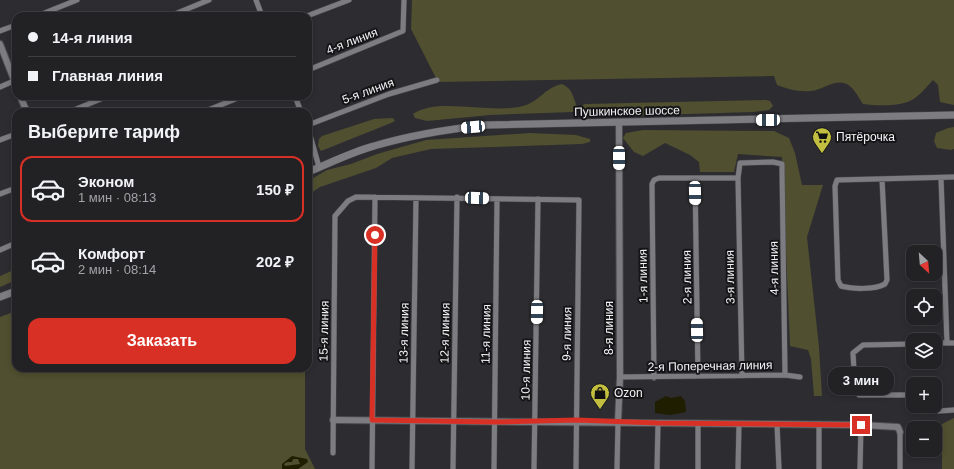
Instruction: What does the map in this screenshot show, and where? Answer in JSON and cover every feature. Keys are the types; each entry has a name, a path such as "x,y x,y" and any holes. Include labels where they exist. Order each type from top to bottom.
{"main road":[{"name":"Пушкинское шоссе","path":"312,170 373,146 414,136 458,128 516,124 954,116"},
{"path":"0,297 12,292"}],"street":[{"path":"47,12 77,0"},
{"path":"179,12 209,0"},
{"path":"256,0 260,12"},
{"path":"312,14 349,0"},
{"name":"4-я линия","path":"312,68 403,31 404,0"},
{"path":"0,31 12,26"},
{"path":"0,44 12,74"},
{"name":"5-я линия","path":"312,125 389,94 437,80"},
{"path":"0,87 12,83"},
{"path":"79,108 98,100"},
{"path":"213,108 233,100"},
{"name":"8-я линия","path":"617,469 620,377 619,122"},
{"path":"0,140 12,136"},
{"path":"312,142 319,167"},
{"name":"4-я линия","path":"738,178 740,163 779,162 782,164 785,375"},
{"path":"882,179 887,280 885,284 880,287 847,288 841,286 838,280 835,186 837,180 954,177"},
{"name":"1-я линия","path":"654,378 652,184 654,180 659,178 695,178"},
{"path":"695,178 738,178"},
{"name":"2-я линия","path":"695,178 698,376"},
{"name":"3-я линия","path":"738,178 742,376"},
{"path":"941,178 947,343"},
{"path":"0,194 12,190"},
{"name":"15-я линия","path":"333,453 335,216 348,201 356,197 375,197"},
{"path":"372,469 375,197 538,199"},
{"name":"12-я линия","path":"453,469 460,197"},
{"name":"13-я линия","path":"412,469 416,198"},
{"name":"11-я линия","path":"494,469 498,199"},
{"name":"9-я линия","path":"538,199 579,200 576,469"},
{"name":"10-я линия","path":"534,469 538,199"},
{"path":"0,250 12,245"},
{"path":"942,343 954,343"},
{"path":"906,344 862,345 853,353 855,389 859,395 906,395"},
{"name":"2-я Поперечная линия","path":"620,377 654,378 785,375 800,377"},
{"path":"942,410 954,410"},
{"path":"333,420 413,422 576,420 658,423 892,426 898,427 900,432 900,469"},
{"path":"657,469 658,423"},
{"path":"698,423 698,469"},
{"path":"738,469 739,424"},
{"path":"777,424 779,469"},
{"path":"819,424 819,469"},
{"path":"860,469 861,425"}],"shaded area":[{"path":"412,0 954,0 954,105 940,102 938,85 933,80 920,94 910,101 883,105 863,104 853,89 844,83 840,82 811,91 802,91 777,85 774,76 438,82 411,29"},
{"path":"562,84 568,88 572,94 577,107 574,112 490,115 427,121 415,118 413,114 424,109 452,106 499,109 513,108 531,103 551,88"},
{"path":"770,101 773,106 769,110 753,112 590,117 583,116 581,106 585,104"},
{"path":"393,118 395,121 391,123 321,151 318,146 319,139 322,136 374,119"},
{"path":"954,127 954,149 937,148 934,141 936,133"},
{"path":"643,130 774,131 789,138 795,153 802,185 823,185 807,237 819,347 822,396 814,396 811,359 808,350 790,346 782,157 738,154 734,172 700,172 699,162 690,155 665,143 643,156 634,152 623,138 626,133"},
{"path":"530,133 576,135 590,139 590,142 582,144 431,149 392,158 376,168 320,187 312,192 312,179 327,170 351,164 377,154 426,140"},
{"path":"12,271 12,282 0,287 0,276"},
{"path":"12,312 12,372 305,372 305,449 315,469 0,469 0,317"},
{"path":"666,396 671,398 681,396 685,401 686,412 670,415 655,413 655,402"},
{"path":"954,418 954,469 942,469 942,424"},
{"path":"292,456 307,459 308,462 298,469 282,469 282,464","holes":["293,459 298,459 300,464 285,466 284,464 287,462 292,462"]}],"place":[{"name":"Пятёрочка","path":"822,154"},
{"name":"Ozon","path":"600,410"}],"route":[{"path":"375,235 372,420 413,422 576,420 658,423 861,425"}]}
